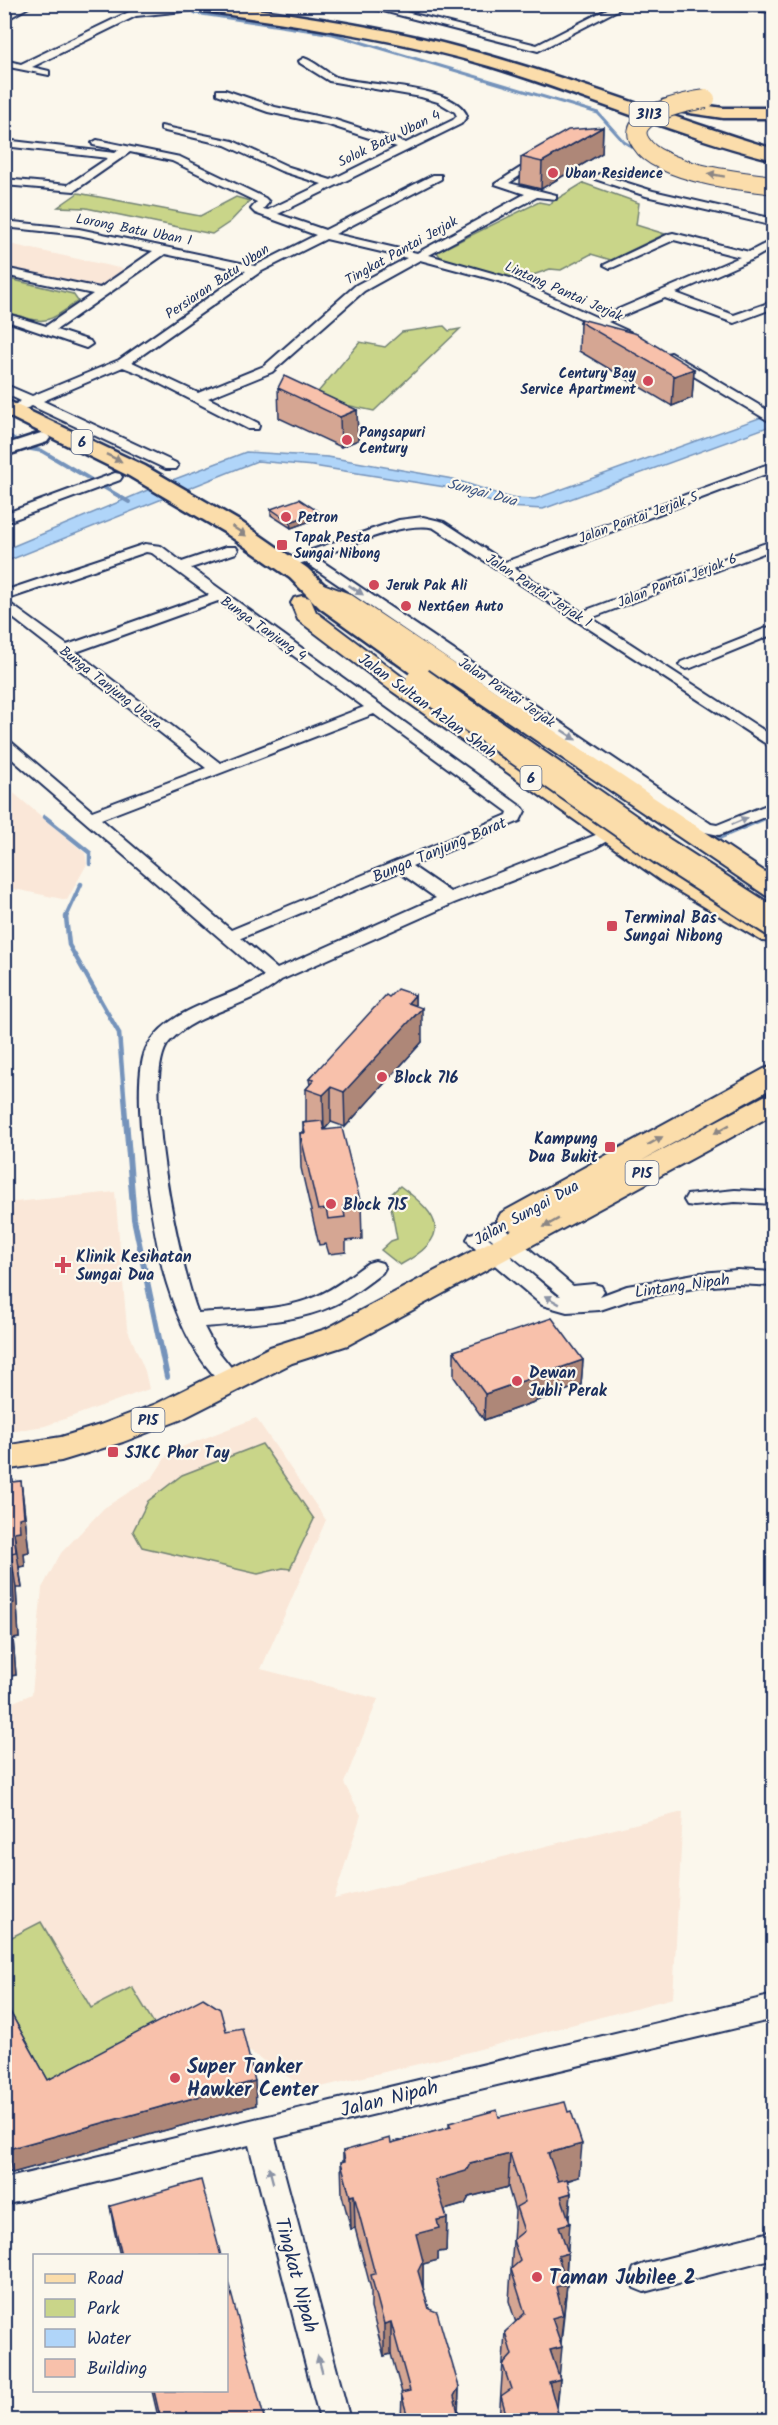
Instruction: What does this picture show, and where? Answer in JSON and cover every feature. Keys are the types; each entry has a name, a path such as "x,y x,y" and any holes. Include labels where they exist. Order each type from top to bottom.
{"highway":[{"name":"3113","path":"246,4 399,28 454,41 519,59 774,146"},
{"name":"3113","path":"197,5 377,33 455,51 774,155"},
{"path":"525,72 536,81 671,136 742,168 774,176"},
{"path":"607,89 664,104 774,139"},
{"path":"741,96 679,104 648,118 638,127 636,136 640,145 649,154 682,168 774,185"},
{"path":"664,104 723,113 774,113"},
{"name":"Jalan Sultan Azlan Shah","path":"14,409 41,438 104,482 155,479"},
{"name":"Jalan Sultan Azlan Shah","path":"14,409 155,479 231,550 310,596"},
{"name":"Jalan Sultan Azlan Shah","path":"180,504 296,560 310,596 319,609 674,843 772,894"},
{"name":"Jalan Sultan Azlan Shah","path":"426,680 662,851 774,923"}],"main road":[{"name":"Jalan Sultan Azlan Shah","path":"772,894 342,598 310,596 306,615 603,837 774,936"},
{"path":"720,906 755,909 768,900 772,894"},
{"name":"Jalan Sungai Dua","path":"4,1458 61,1449 111,1434 168,1412 281,1355 337,1337 774,1075"},
{"name":"Jalan Sungai Dua","path":"494,1242 774,1102"}],"street":[{"path":"4,18 30,4"},
{"path":"360,4 538,48 625,4"},
{"path":"526,45 608,4"},
{"path":"704,4 774,7"},
{"path":"751,4 774,7"},
{"path":"23,67 136,9 197,5"},
{"name":"Solok Batu Uban 4","path":"269,214 457,122 462,116 460,110 442,100 422,94 333,79 304,61"},
{"path":"4,63 45,73"},
{"path":"221,92 272,110 330,122 407,147"},
{"path":"165,128 229,143 285,169 330,183"},
{"path":"4,143 118,156"},
{"path":"97,143 129,148 184,162 220,182 261,200 263,202 257,209 269,214"},
{"path":"4,182 70,189 129,148"},
{"path":"520,171 500,184 552,197"},
{"name":"Persiaran Batu Uban","path":"14,409 123,363 256,270 437,177"},
{"path":"598,177 650,194 774,223"},
{"name":"Tingkat Pantai Jerjak","path":"197,398 268,369 351,294 535,193"},
{"name":"Lintang Pantai Jerjak","path":"269,214 344,241 420,256 518,284 641,342"},
{"path":"4,233 11,225"},
{"name":"Lorong Batu Uban 1","path":"11,225 79,232 256,270"},
{"path":"610,265 673,236 751,256"},
{"path":"598,322 751,256 774,242"},
{"path":"48,330 163,250"},
{"path":"4,271 102,292"},
{"path":"667,294 732,318 741,318 774,304"},
{"path":"4,316 87,344"},
{"path":"659,351 694,369 769,417"},
{"path":"123,363 253,426"},
{"path":"4,388 14,409"},
{"path":"4,451 41,438"},
{"name":"Jalan Pantai Jerjak 5","path":"503,567 774,466"},
{"path":"4,519 104,482"},
{"name":"Jalan Pantai Jerjak 1","path":"296,560 404,524 423,521 439,525 774,744"},
{"name":"Jalan Pantai Jerjak 6","path":"580,617 774,544"},
{"name":"Bunga Tanjung 4","path":"4,597 150,548 156,549 377,708"},
{"path":"180,567 231,550"},
{"name":"Jalan Pantai Jerjak","path":"296,560 706,828 719,830 774,807"},
{"path":"65,651 219,596"},
{"name":"Bunga Tanjung Utara","path":"4,604 218,769"},
{"path":"686,665 770,634"},
{"path":"91,817 377,708"},
{"name":"Bunga Tanjung Barat","path":"229,936 514,818 518,813 377,708"},
{"path":"4,744 274,976"},
{"path":"231,1380 207,1351 176,1280 156,1169 148,1088 151,1060 156,1048 165,1037 190,1018 259,986 274,976 448,899 587,846 603,837"},
{"path":"400,866 448,899"},
{"path":"694,1200 735,1196 774,1198"},
{"name":"Lintang Nipah","path":"494,1242 549,1300 559,1305 570,1306 619,1300 627,1293 702,1280 743,1277 774,1278"},
{"path":"192,1321 276,1313 317,1304 336,1296 375,1268"},
{"name":"Jalan Nipah","path":"4,2192 774,2007"},
{"name":"Tingkat Nipah","path":"259,2129 335,2421"},
{"path":"644,2278 774,2244"}],"shaded area":[{"path":"5,243 133,271 102,292 5,271"},
{"path":"4,785 85,853 87,864 67,900 5,887"},
{"name":"Klinik Kesihatan Sungai Dua","path":"115,1192 127,1328 145,1371 149,1389 45,1426 5,1432 5,1203"},
{"path":"256,1418 326,1520 261,1669 378,1699 344,1783 361,1815 334,1899 683,1812 673,1998 465,2053 308,2090 205,2022 52,2104 5,2017 4,1706 32,1694 42,1588 61,1553 104,1508 153,1477 169,1452"}],"green space":[{"path":"583,183 639,203 636,225 665,234 611,260 591,254 561,270 550,269 519,280 441,258 437,252 539,202 549,204"},
{"path":"78,193 200,216 236,197 250,201 230,222 212,234 86,208 58,207"},
{"path":"5,278 73,294 78,301 50,319 43,320 5,311"},
{"path":"444,326 449,331 460,329 374,411 313,398 360,342 385,347 402,332"},
{"path":"400,1186 425,1207 435,1227 434,1236 428,1245 400,1265 381,1250 397,1239 389,1196"},
{"path":"262,1444 314,1519 290,1569 283,1568 258,1574 142,1547 133,1531 148,1501 182,1475"},
{"path":"41,1922 91,2008 132,1987 164,2040 55,2097 5,2006 4,1941"}],"water":[{"name":"Sungai Dua","path":"773,413 773,425 543,509 507,507 445,487 313,466 257,461 5,562 4,550 162,484 246,452 328,457 453,479 511,498 535,499"}],"building":[{"path":"603,127 542,162 521,157 568,130"},
{"path":"581,319 637,334 694,369 674,376 580,322"},
{"path":"284,376 357,410 340,417 278,388"},
{"path":"299,499 319,512 290,522 271,509"},
{"path":"397,989 415,995 408,1003 422,1008 344,1092 331,1087 323,1095 306,1089 314,1080 309,1079 386,995 389,997"},
{"path":"322,1121 324,1130 342,1128 361,1204 343,1206 345,1217 328,1219 326,1209 318,1210 300,1133 305,1133 303,1123"},
{"path":"552,1318 583,1360 485,1394 454,1351"},
{"path":"13,1480 13,1482 21,1481 24,1517 19,1518 20,1531 14,1532 16,1552 11,1553 14,1603 7,1604 11,1640 5,1641 4,1647 4,1481"},
{"name":"Super Tanker Hawker Center","path":"203,1998 220,2009 226,2031 242,2028 255,2081 8,2149 4,2148 4,2001 48,2080"},
{"name":"Taman Jubilee 2","path":"565,2102 568,2112 571,2111 582,2144 548,2153 558,2181 567,2179 571,2193 561,2196 570,2223 559,2226 568,2253 558,2256 567,2284 556,2287 563,2315 552,2318 562,2347 550,2350 560,2379 549,2382 560,2421 508,2421 501,2396 511,2389 503,2365 512,2355 505,2332 525,2313 511,2269 520,2261 513,2240 524,2231 516,2207 525,2202 510,2154 470,2164 466,2171 435,2180 447,2218 437,2220 439,2228 416,2234 423,2261 418,2271 429,2309 437,2312 459,2387 454,2396 460,2421 409,2421 401,2393 410,2391 391,2322 384,2324 371,2275 375,2274 354,2195 350,2196 341,2162 345,2161 343,2151 390,2138 391,2143 418,2136 451,2127 449,2123 497,2110 499,2117"},
{"path":"201,2180 220,2254 122,2254 110,2206"},
{"path":"228,2282 265,2421 161,2421 154,2392 228,2392"}],"waterway":[{"path":"195,13 333,34 598,113 624,142 639,151"},
{"path":"4,433 17,441"},
{"path":"31,449 42,451 129,502"},
{"path":"714,840 774,814"},
{"path":"45,817 90,853 90,864"},
{"path":"81,884 66,917 69,945 119,1033 126,1120"},
{"path":"126,1119 134,1219 167,1377"}],"place":[{"name":"Uban Residence","path":"553,173"},
{"name":"Century Bay Service Apartment","path":"648,381"},
{"name":"Pangsapuri Century","path":"347,440"},
{"name":"Petron","path":"286,517"},
{"name":"Tapak Pesta Sungai Nibong","path":"282,545"},
{"name":"Jeruk Pak Ali","path":"374,585"},
{"name":"NextGen Auto","path":"406,606"},
{"name":"Terminal Bas Sungai Nibong","path":"612,926"},
{"name":"Block 716","path":"382,1077"},
{"name":"Kampung Dua Bukit","path":"610,1147"},
{"name":"Block 715","path":"331,1204"},
{"name":"Klinik Kesihatan Sungai Dua","path":"63,1265"},
{"name":"Dewan Jubli Perak","path":"517,1381"},
{"name":"SJKC Phor Tay","path":"113,1452"},
{"name":"Super Tanker Hawker Center","path":"175,2078"},
{"name":"Taman Jubilee 2","path":"537,2277"}]}
